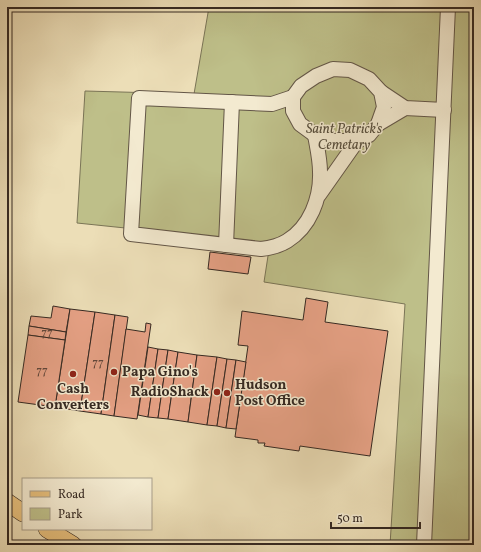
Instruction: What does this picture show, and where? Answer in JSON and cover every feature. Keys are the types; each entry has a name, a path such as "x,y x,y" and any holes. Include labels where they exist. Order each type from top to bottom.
{"main road":[{"path":"7,502 22,512"},
{"path":"48,530 69,544"}],"lane":[{"path":"424,545 448,7"},
{"path":"272,104 293,97 301,86 316,76 333,69 350,70 369,79 381,92 405,108 444,110"},
{"path":"293,97 293,111 300,124 315,135 333,141 357,141 369,135 378,124 384,107 381,92"},
{"path":"293,111 272,104 139,98 131,234 261,250 277,246 297,234 305,225 319,196 357,141"},
{"path":"226,245 232,102"},
{"path":"378,124 405,108"},
{"path":"315,135 320,172 319,196"}],"green space":[{"name":"Saint Patrick's Cemetary","path":"209,7 474,7 474,545 390,545 405,304 264,282 270,243 77,223 85,91 194,94"}],"building":[{"path":"210,252 251,257 248,274 208,269"},
{"path":"306,298 328,302 325,322 388,331 370,456 300,446 299,451 264,446 265,443 258,443 258,440 235,437 248,346 238,345 242,311 303,320"},
{"path":"53,306 70,309 66,332 29,326 31,316 51,318"},
{"name":"Cash Converters","path":"70,309 95,312 80,411 55,407"},
{"path":"95,312 115,315 101,414 80,411"},
{"name":"Papa Gino's","path":"115,315 128,317 114,416 101,414"},
{"path":"146,323 151,324 137,419 114,416 126,329 145,332"},
{"path":"29,326 66,332 65,340 28,335"},
{"path":"28,335 65,340 55,407 18,402"},
{"path":"148,347 158,349 148,417 138,415"},
{"path":"158,349 168,350 158,418 148,417"},
{"path":"168,350 178,352 168,419 158,418"},
{"path":"178,352 197,355 188,422 168,419"},
{"path":"197,355 217,357 207,425 188,422"},
{"name":"RadioShack","path":"217,357 227,359 217,426 207,425"},
{"name":"Hudson Post Office","path":"227,359 236,360 226,428 217,426"},
{"path":"236,360 246,362 236,429 226,428"}],"place":[{"name":"Papa Gino's","path":"114,372"},
{"name":"Cash Converters","path":"73,374"},
{"name":"RadioShack","path":"217,392"},
{"name":"Hudson Post Office","path":"227,393"}]}
